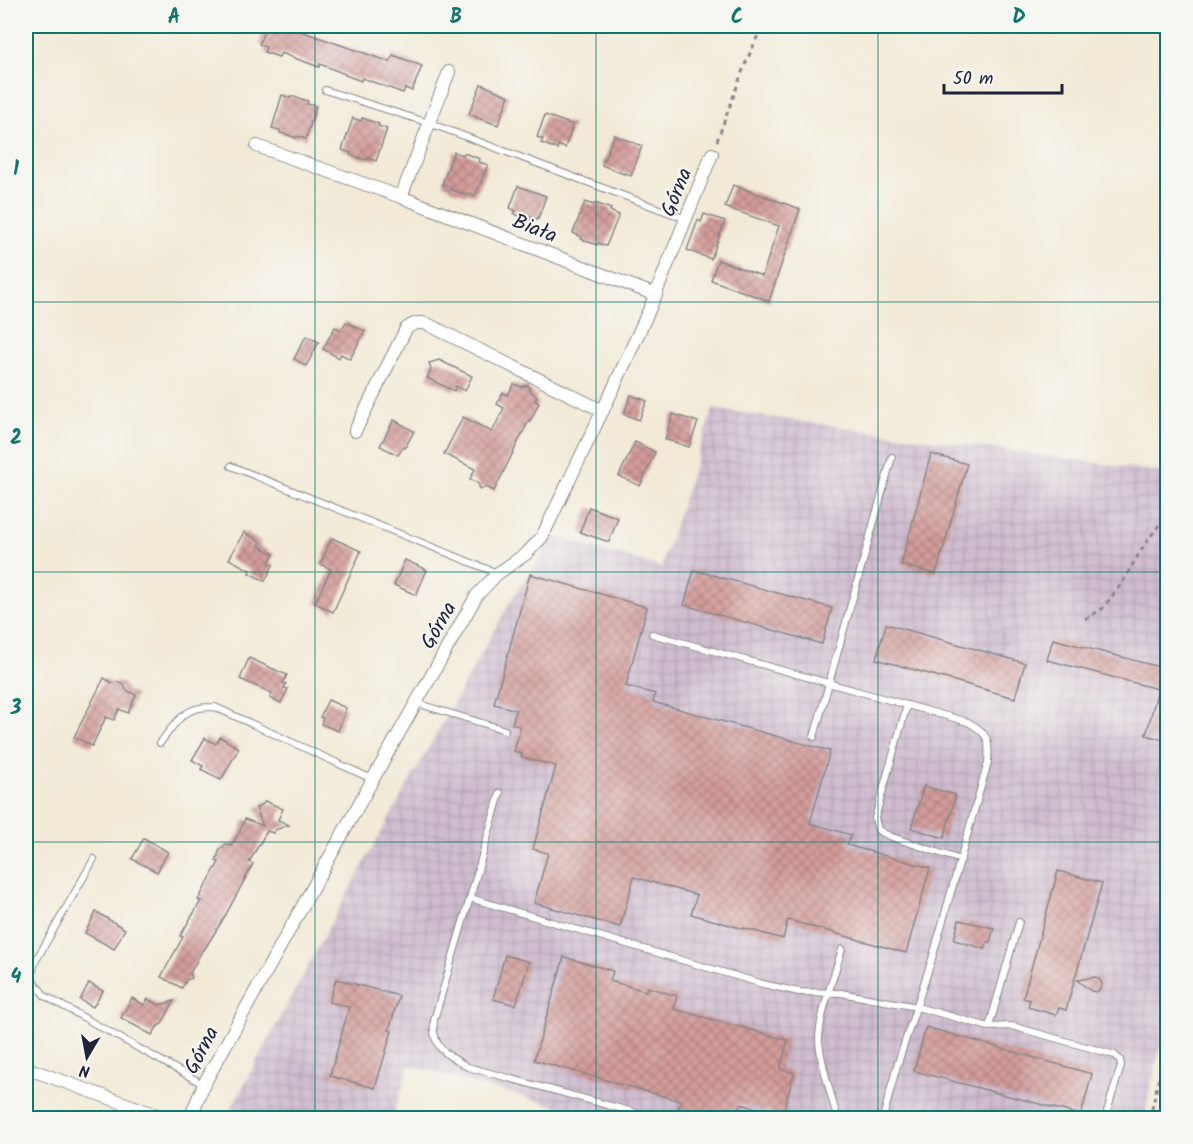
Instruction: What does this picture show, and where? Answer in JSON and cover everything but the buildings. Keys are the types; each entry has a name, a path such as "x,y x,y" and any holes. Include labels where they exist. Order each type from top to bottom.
{"street":[{"path":"401,197 449,72"},
{"name":"Biała","path":"257,146 401,197 656,295"},
{"name":"Górna","path":"190,1119 204,1084 477,595 497,574 526,553 542,537 656,295 712,154"},
{"path":"354,431 406,328 411,324 419,323 427,324 603,411"},
{"path":"26,1068 165,1119"}],"lane":[{"path":"325,90 429,123 686,219"},
{"path":"814,737 892,457"},
{"path":"231,466 497,574"},
{"path":"652,634 968,722 979,728 986,736 989,747 988,762 883,1119"},
{"path":"416,703 505,730"},
{"path":"907,705 875,818 878,830 889,836 961,860"},
{"path":"160,743 186,713 199,708 215,707 373,779"},
{"path":"500,793 434,1020 435,1040 441,1049 452,1058 468,1066 655,1119"},
{"path":"94,860 35,962 31,978 45,996 204,1084"},
{"path":"470,898 763,984 799,992 841,993 917,1007 989,1027 1012,1026 1115,1055 1120,1060 1121,1066 1106,1119"},
{"path":"989,1027 1019,922"},
{"path":"837,1119 819,1041 820,1025 842,949"}],"path":[{"path":"712,154 744,67 762,26"},
{"path":"1085,619 1102,609 1122,583 1167,512"},
{"path":"1150,1119 1167,1037"}],"shaded area":[{"path":"713,409 1167,473 1168,1012 1144,1118 599,1118 409,1065 393,1118 230,1117 234,1103 354,881 513,597 542,556 551,536 661,567"}]}
